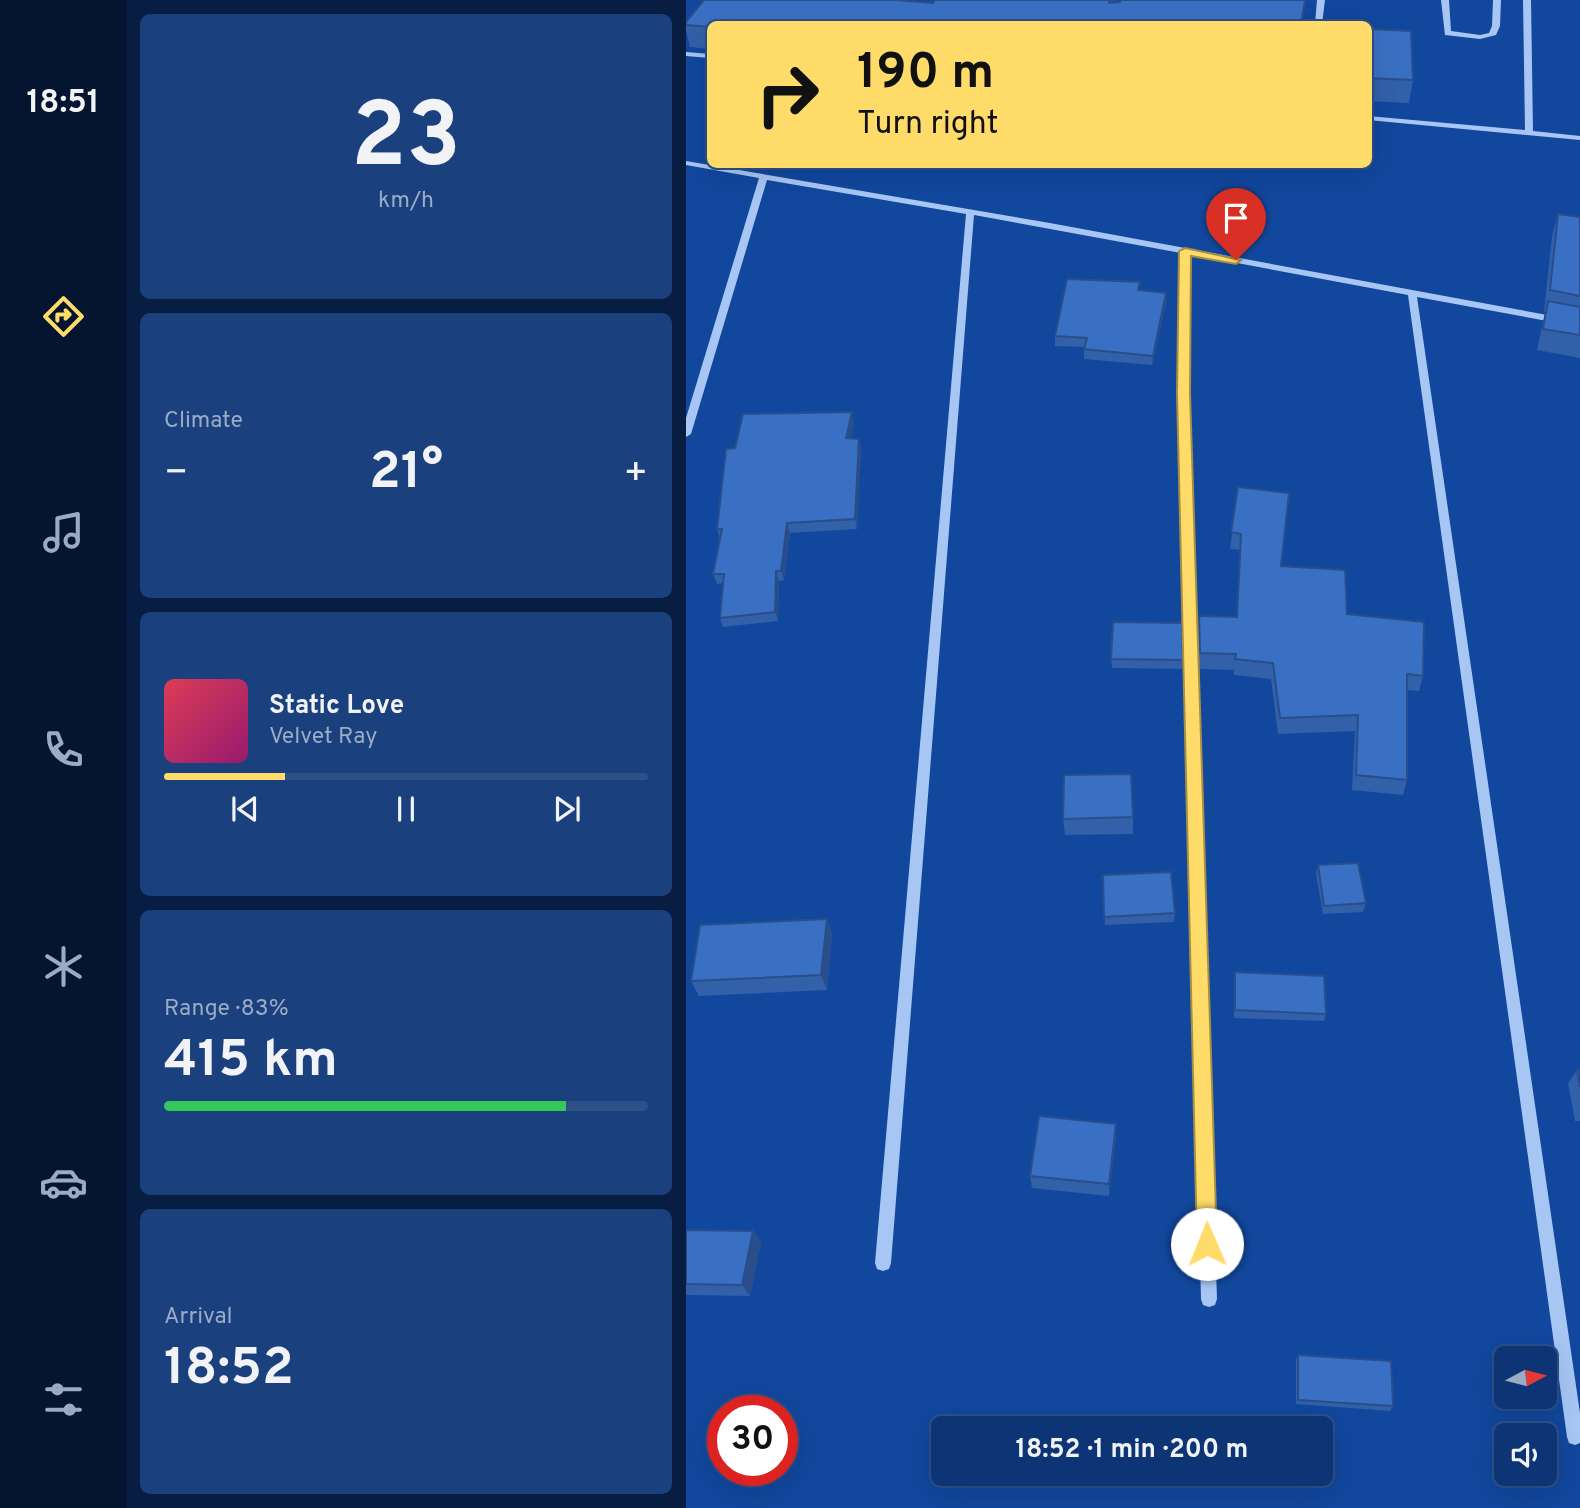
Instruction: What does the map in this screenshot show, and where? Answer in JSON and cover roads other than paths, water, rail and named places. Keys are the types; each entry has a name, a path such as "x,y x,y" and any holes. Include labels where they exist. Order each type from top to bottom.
{"street":[{"path":"1319,21 1321,0"},
{"path":"1445,0 1448,33 1480,37 1492,35 1496,26 1497,0"},
{"path":"1527,0 1529,134"},
{"path":"686,54 707,56"},
{"path":"1372,118 1580,138"},
{"path":"686,163 707,167"},
{"path":"714,168 1580,324"},
{"path":"686,434 764,177"},
{"path":"883,1263 970,212"},
{"path":"1185,251 1183,393 1209,1299"},
{"path":"1412,293 1575,1437"}]}
